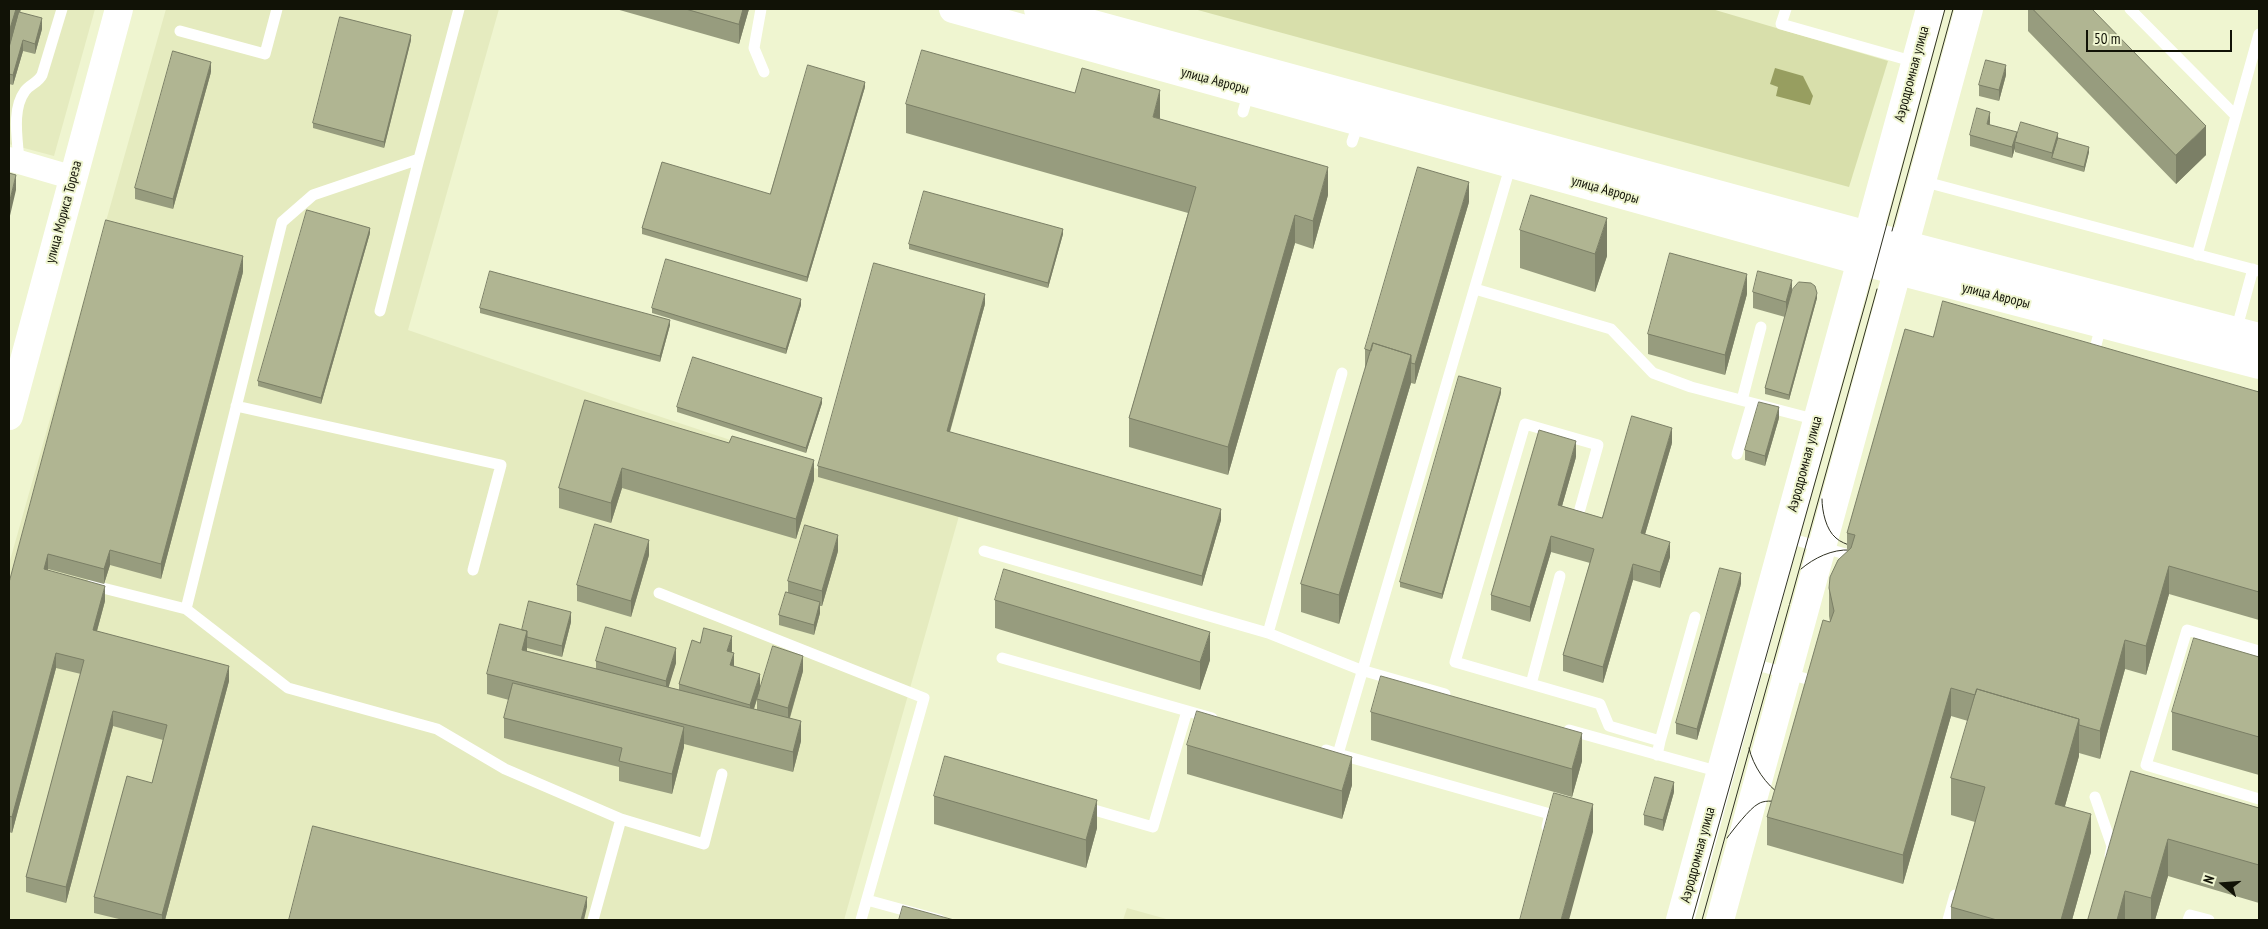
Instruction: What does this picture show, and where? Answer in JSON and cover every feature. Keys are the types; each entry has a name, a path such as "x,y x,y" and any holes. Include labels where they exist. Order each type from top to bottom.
{"main road":[{"name":"улица Мориса Тореза","path":"9,416 120,9"},
{"name":"улица Авроры","path":"953,9 1246,102 1356,132 1511,164 1898,271 2106,311 2248,334"},
{"name":"улица Авроры","path":"1038,9 1905,244 2106,311 2259,365"},
{"name":"Аэродромная улица","path":"1680,920 1930,9"},
{"path":"1720,920 1969,9"}],"street":[{"path":"14,160 74,178"}],"lane":[{"path":"14,160 18,108 25,91 36,83 42,75 62,9"},
{"path":"180,32 265,54 277,9"},
{"path":"380,311 458,9"},
{"path":"761,9 754,48 764,72"},
{"path":"1786,9 1781,24 1915,62"},
{"path":"2130,9 2236,116"},
{"path":"2197,255 2259,34"},
{"path":"186,609 282,222 313,195 420,159"},
{"path":"1338,754 1361,670 1511,164"},
{"path":"1922,181 2256,270 2248,334"},
{"path":"1474,290 1611,329 1653,373 1691,387 1817,420"},
{"path":"2089,371 2106,311"},
{"path":"1737,454 1761,327"},
{"path":"1268,633 1342,373"},
{"path":"236,406 501,465 473,570"},
{"path":"1578,516 1598,445 1525,424 1455,662 1600,704 1609,726 1660,741"},
{"path":"1785,538 1849,555"},
{"path":"984,551 1268,633 1361,670 1456,698"},
{"path":"1531,684 1560,576"},
{"path":"84,583 186,609 288,688 437,729 505,769 621,819 704,844 722,774"},
{"path":"659,593 924,698 861,920"},
{"path":"1657,755 1695,617"},
{"path":"2259,651 2187,630 2146,765 2259,798"},
{"path":"1002,658 1224,721"},
{"path":"1750,663 1814,681"},
{"path":"1068,803 1153,827 1187,710"},
{"path":"1561,728 1720,772"},
{"path":"1319,748 1550,814 1545,834"},
{"path":"2094,797 2112,846 2107,865"},
{"path":"593,920 621,819"},
{"path":"1948,920 1958,884"},
{"path":"867,900 940,920"},
{"path":"2188,920 2190,915 2209,920"}],"shaded area":[{"path":"9,9 95,9 54,156 9,144"},
{"path":"166,9 499,9 408,330 622,404 959,516 844,920 9,920 9,564"},
{"path":"1194,9 1712,9 1888,61 1849,187"},
{"path":"1775,68 1803,76 1813,96 1810,105 1776,96 1778,87 1770,84"},
{"path":"1127,908 1170,920 1123,920"}],"building":[{"path":"9,9 16,9 9,32"},
{"path":"686,9 743,9 739,24"},
{"path":"2033,9 2092,9 2206,126 2176,155"},
{"path":"19,12 42,18 35,44 23,40 13,75 9,74 9,48"},
{"path":"340,17 411,35 384,142 313,123"},
{"path":"922,50 1075,93 1082,68 1160,90 1153,117 1328,167 1313,221 1295,215 1228,447 1129,418 1196,187 906,104"},
{"path":"173,51 211,62 173,199 135,188"},
{"path":"1986,60 2006,65 1999,90 1979,85"},
{"path":"808,65 865,82 807,277 642,228 662,162 770,194"},
{"path":"1977,108 1990,112 1987,124 2017,132 2012,147 1970,135"},
{"path":"2021,122 2058,133 2052,153 2015,142"},
{"path":"2058,138 2089,147 2084,167 2052,158"},
{"path":"1418,167 1469,182 1415,364 1411,363 1411,355 1373,343 1371,351 1365,349"},
{"path":"9,173 16,175 9,204"},
{"path":"924,191 1063,229 1048,283 909,244"},
{"path":"1531,195 1607,218 1595,254 1520,230"},
{"path":"307,210 370,228 321,398 258,381"},
{"path":"106,220 243,256 161,564 110,550 104,569 48,554 44,569 105,586 93,630 229,666 162,915 94,897 127,776 152,783 167,725 113,711 66,887 26,877 84,660 56,653 12,817 9,816 9,583"},
{"path":"1670,253 1747,274 1725,355 1648,334"},
{"path":"666,259 801,299 786,349 652,308"},
{"path":"874,263 985,294 947,431 1221,509 1202,576 818,466"},
{"path":"490,271 670,320 660,356 480,308"},
{"path":"1758,271 1792,280 1786,302 1753,292"},
{"path":"1799,282 1811,283 1815,286 1817,293 1789,395 1765,388 1792,290"},
{"path":"1943,301 2259,392 2259,592 2169,566 2146,646 2125,640 2100,731 2079,725 2079,719 1977,689 1975,695 1951,688 1903,855 1767,817 1823,620 1830,622 1834,611 1829,588 1830,577 1838,560 1851,548 1855,535 1847,533 1905,329 1933,337"},
{"path":"1373,343 1411,355 1339,595 1301,584"},
{"path":"693,357 822,398 806,448 677,407"},
{"path":"1459,376 1501,388 1442,594 1400,582"},
{"path":"585,400 729,443 732,436 814,460 796,519 622,468 611,503 559,488"},
{"path":"1759,402 1779,407 1765,456 1745,450"},
{"path":"1632,416 1672,428 1641,533 1670,542 1660,572 1633,564 1603,667 1563,655 1594,549 1551,536 1530,607 1491,595 1539,430 1576,441 1558,505 1602,518"},
{"path":"595,524 649,540 631,601 577,585"},
{"path":"805,525 838,535 822,591 788,581"},
{"path":"1720,568 1741,573 1697,729 1676,723"},
{"path":"1004,569 1210,632 1200,662 995,600"},
{"path":"786,592 820,602 814,625 779,615"},
{"path":"529,601 571,612 562,646 527,637 527,631 522,630"},
{"path":"500,624 527,631 522,650 801,721 793,752 487,674"},
{"path":"606,627 676,648 666,681 596,661"},
{"path":"704,628 732,636 727,651 734,653 730,665 760,674 750,705 679,684 692,640 700,643"},
{"path":"2194,638 2259,657 2259,737 2172,712"},
{"path":"773,646 803,656 788,708 757,699"},
{"path":"1381,676 1582,733 1572,769 1371,712"},
{"path":"513,683 684,727 672,774 619,761 622,748 504,718"},
{"path":"1977,689 2079,719 2055,804 2091,814 2061,920 1997,920 1951,907 1985,787 1951,778"},
{"path":"1197,711 1352,757 1342,791 1187,745"},
{"path":"945,756 1097,800 1086,840 934,796"},
{"path":"2131,771 2259,808 2259,865 2168,839 2151,898 2125,891 2117,920 2088,920"},
{"path":"1655,777 1674,782 1663,820 1644,815"},
{"path":"1554,793 1593,804 1561,920 1520,920"},
{"path":"313,826 587,897 581,920 289,920"},
{"path":"903,906 954,920 899,920"}],"tram line":[{"path":"1692,920 1866,301 1945,9"},
{"path":"1892,231 1953,9"},
{"path":"1702,920 1877,289"},
{"path":"1822,499 1827,525 1833,535 1841,542 1851,546"},
{"path":"1801,569 1824,555 1850,550"},
{"path":"1749,748 1761,774 1770,786 1781,795"},
{"path":"1727,838 1755,806 1766,801 1779,802"}]}
